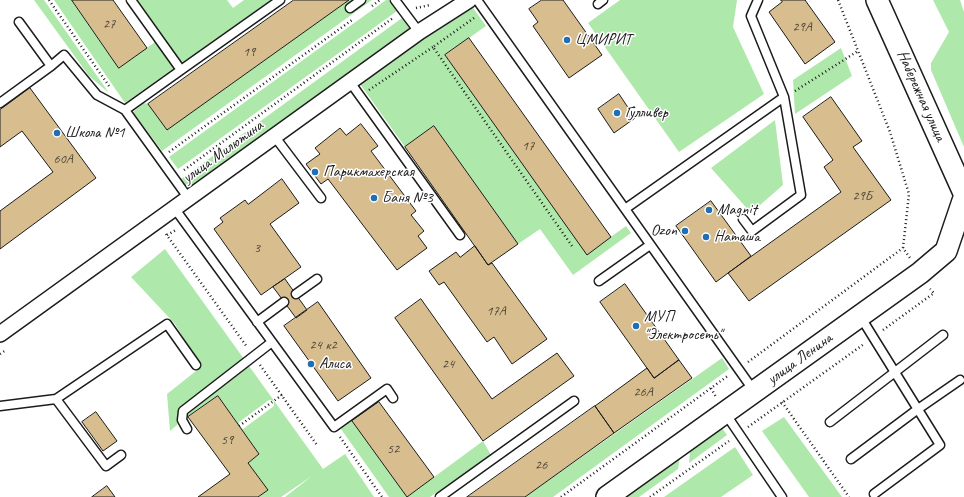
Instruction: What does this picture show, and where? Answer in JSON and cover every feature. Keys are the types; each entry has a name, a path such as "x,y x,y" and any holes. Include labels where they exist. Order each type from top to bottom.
{"main road":[{"name":"Набережная улица","path":"877,0 964,193"},
{"name":"улица Ленина","path":"607,497 920,273 946,251 964,198"}],"street":[{"name":"улица Милютина","path":"0,334 189,200 419,32 469,0"}],"lane":[{"path":"131,0 181,70"},
{"path":"125,110 280,0"},
{"path":"350,8 361,0"},
{"path":"395,0 419,32"},
{"path":"477,0 754,391"},
{"path":"742,219 752,231 801,194 784,98 751,16 758,0"},
{"path":"19,22 51,66"},
{"path":"0,104 64,55 97,96 125,110 189,200"},
{"path":"350,82 460,235"},
{"path":"625,209 784,98"},
{"path":"275,137 321,198"},
{"path":"175,209 334,427 387,389 393,398"},
{"path":"599,281 650,245"},
{"path":"296,294 316,279"},
{"path":"257,322 284,302"},
{"path":"860,316 940,445 874,494"},
{"path":"0,406 56,399 167,324 196,365"},
{"path":"830,422 943,335"},
{"path":"187,429 182,420 183,411 272,342"},
{"path":"851,459 918,408 960,380"},
{"path":"56,399 106,466 122,455"},
{"path":"440,497 574,401"},
{"path":"725,412 738,434 782,497"}],"path":[{"path":"49,0 125,110"},
{"path":"367,9 380,0"},
{"path":"838,0 890,132 909,194"},
{"path":"174,178 403,11 437,3"},
{"path":"366,92 477,16"},
{"path":"160,158 354,19"},
{"path":"433,46 572,246"},
{"path":"784,98 858,51"},
{"path":"157,222 317,445"},
{"path":"239,426 282,396"},
{"path":"782,402 848,497"},
{"path":"334,427 382,497"},
{"path":"650,497 738,434"}],"green space":[{"path":"34,0 44,0 109,93 89,76"},
{"path":"54,0 72,0 119,68 155,42 174,68 125,103"},
{"path":"135,0 227,0 233,8 244,0 271,0 180,64"},
{"path":"349,0 372,0 162,151 133,112 144,103 148,104 167,130"},
{"path":"386,0 389,0 397,11 178,169 169,157"},
{"path":"620,0 737,0 733,27 764,94 679,152 588,23"},
{"path":"933,0 960,0 964,12 964,147 931,70 931,63 949,32"},
{"path":"471,5 486,26 445,55 587,254 626,226 631,233 573,275 540,229 518,244 434,126 405,147 360,84"},
{"path":"402,18 410,29 189,190 181,179"},
{"path":"841,48 852,76 795,114 793,80"},
{"path":"775,120 783,185 751,213 711,168"},
{"path":"165,249 323,469 345,454 374,497 285,497 312,476 281,497 259,497 267,490 248,463 259,454 239,426 218,396 188,417 188,411 238,363 179,408 177,425 170,431 167,394 201,367 175,324 131,277","holes":["269,400 274,401 274,406 243,429 239,426 239,422"]},
{"path":"722,358 729,369 553,497 525,497"},
{"path":"784,417 842,497 809,497 762,431"},
{"path":"352,421 407,497 389,497 341,429"},
{"path":"722,428 727,435 689,463 690,451"},
{"path":"483,441 491,455 430,497 407,497"},
{"path":"735,447 753,475 721,497 664,497"},
{"path":"680,457 678,469 639,497 624,497"}],"building":[{"path":"72,0 113,0 147,48 119,68"},
{"path":"294,0 349,0 167,130 148,104"},
{"name":"ЦМИРИТ","path":"542,0 563,0 602,55 569,78 533,26 538,22 529,9"},
{"path":"781,0 805,0 835,42 805,64 769,12 782,2"},
{"path":"469,38 611,237 587,255 445,55"},
{"path":"30,88 96,178 0,249 0,211 53,172 22,131 0,147 0,110"},
{"name":"Гулливер","path":"619,94 635,118 614,133 598,109"},
{"path":"831,97 862,141 853,147 891,200 749,301 728,273 841,192 824,167 833,160 803,117"},
{"name":"Баня №3","path":"361,124 378,146 371,151 416,211 411,215 424,231 418,236 427,248 397,270 328,179 321,184 306,164 320,154 315,148 340,128 346,135"},
{"path":"434,126 518,244 488,265 405,147"},
{"path":"282,179 299,203 270,224 301,267 261,295 214,229 223,222 220,218 245,200 248,204"},
{"path":"711,201 751,256 716,282 676,226"},
{"path":"475,246 488,265 492,263 547,339 512,364 494,337 487,342 444,282 439,285 429,271 456,252 460,257"},
{"path":"285,279 307,310 296,318 273,287"},
{"name":"МУП \"Электросеть\"","path":"625,284 679,360 654,378 600,302"},
{"path":"421,299 492,399 557,353 574,376 483,441 395,318"},
{"path":"318,302 371,378 338,401 284,326"},
{"path":"679,360 692,378 614,433 595,406 647,368 654,378"},
{"path":"218,396 259,454 248,463 268,490 258,497 198,497 230,474 188,417"},
{"path":"379,402 434,477 407,497 352,421"},
{"path":"595,406 614,433 525,497 467,497"},
{"path":"96,412 117,441 103,451 82,422"},
{"path":"107,486 115,497 92,497"}],"place":[{"name":"ЦМИРИТ","path":"567,40"},
{"name":"Гулливер","path":"617,113"},
{"name":"Школа №1","path":"57,133"},
{"name":"Парикмахерская","path":"315,172"},
{"name":"Баня №3","path":"374,198"},
{"name":"Magnit","path":"709,210"},
{"name":"Ozon","path":"685,231"},
{"name":"Наташа","path":"706,237"},
{"name":"МУП \"Электросеть\"","path":"636,326"},
{"name":"Алиса","path":"311,364"}]}
